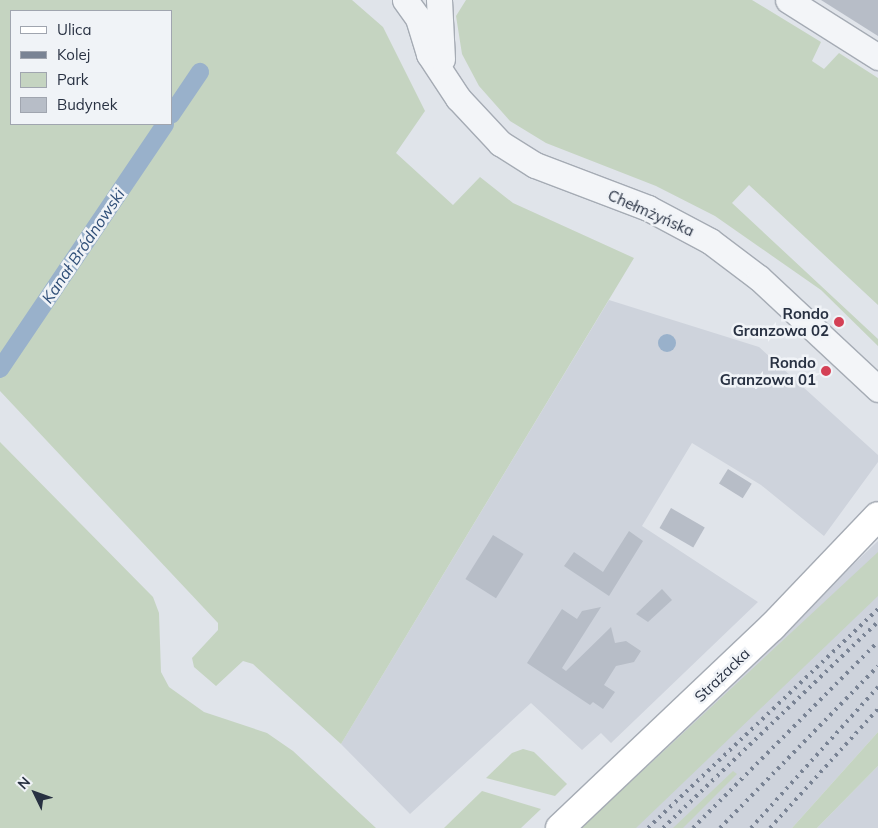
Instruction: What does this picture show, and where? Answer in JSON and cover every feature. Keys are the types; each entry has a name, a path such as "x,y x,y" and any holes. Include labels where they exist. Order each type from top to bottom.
{"main road":[{"name":"Strażacka","path":"560,828 765,634 878,516"}],"street":[{"name":"Chełmżyńska","path":"405,0 418,18 429,54 469,113 504,146 550,172 663,214 710,240 755,274 878,389"},
{"path":"412,0 424,0"},
{"path":"439,0 442,71"},
{"path":"788,0 878,57"}],"shaded area":[{"path":"609,300 759,347 878,455 878,462 824,536 761,485 692,443 642,526 758,602 611,743 601,733 582,750 531,703 410,814 341,744"},
{"path":"878,541 878,732 792,828 575,828"},
{"path":"878,766 878,828 817,828"}],"green space":[{"path":"0,0 352,0 383,27 425,111 396,153 453,205 480,177 513,203 634,258 341,744 253,664 243,661 216,686 194,667 192,658 218,630 218,623 0,391"},
{"path":"466,0 752,0 821,42 812,61 824,69 839,53 878,78 878,305 749,185 732,203 878,339 878,346 821,290 715,216 656,186 546,143 510,121 479,86 462,54 456,16"},
{"path":"0,442 153,597 159,613 161,672 169,687 204,712 267,733 293,751 376,828 0,828"},
{"path":"878,552 878,596 636,828 581,828"},
{"path":"878,732 878,766 817,828 792,828"},
{"path":"523,749 534,752 567,784 555,796 486,778 512,753"},
{"path":"733,771 737,774 683,828 673,828"},
{"path":"482,791 541,809 521,828 444,828"}],"water":[{"path":"663,334 671,334 676,339 674,350 663,352 658,347 658,339"}],"building":[{"path":"821,0 878,0 878,36"},
{"path":"728,469 752,484 743,498 719,483"},
{"path":"671,508 705,528 693,547 660,528"},
{"path":"629,531 643,541 609,596 564,566 574,552 603,572"},
{"path":"493,535 524,554 496,598 465,579"},
{"path":"662,589 672,600 648,622 636,614"},
{"path":"601,607 562,668 566,671 611,627 615,643 626,641 641,651 634,662 616,666 604,685 615,692 603,709 593,702 590,705 527,663 562,609 577,619 582,611"}],"waterway":[{"name":"Kanał Bródnowski","path":"172,114 200,72"},
{"name":"Kanał Bródnowski","path":"0,369 164,125"}],"railway":[{"path":"648,828 878,609"},
{"path":"663,828 878,622"},
{"path":"693,828 878,642"},
{"path":"720,828 878,666"},
{"path":"751,828 878,687"},
{"path":"770,828 878,709"}],"place":[{"name":"Rondo Granzowa 02","path":"839,322"},
{"name":"Rondo Granzowa 01","path":"826,371"}]}
